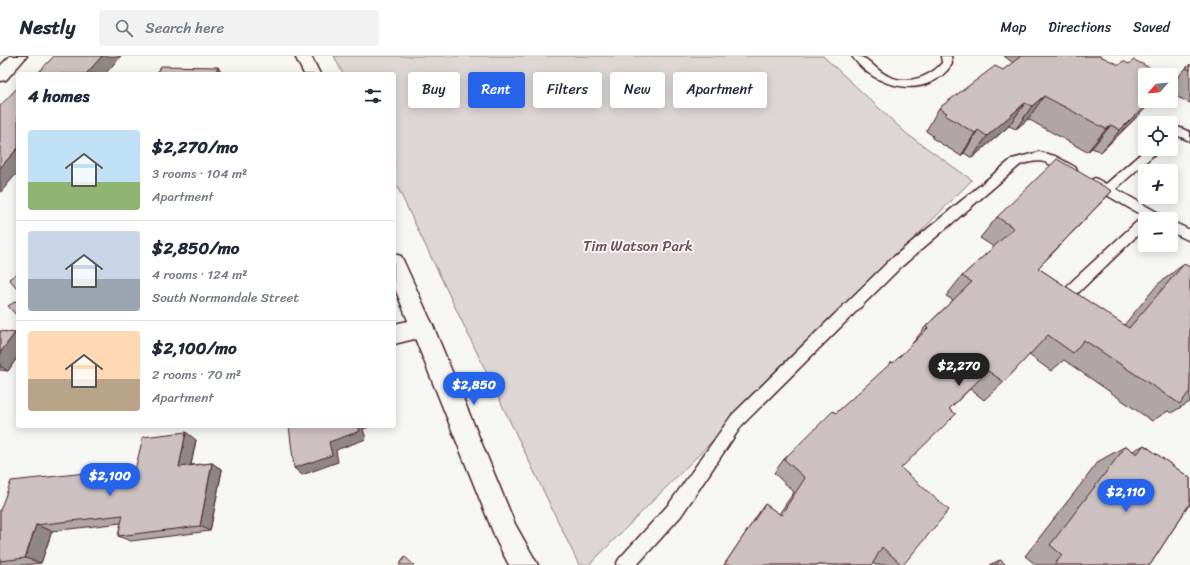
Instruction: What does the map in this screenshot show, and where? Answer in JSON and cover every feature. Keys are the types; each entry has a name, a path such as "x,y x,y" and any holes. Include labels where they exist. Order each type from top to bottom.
{"street":[{"path":"0,76 19,56"},
{"path":"304,56 311,72"},
{"path":"396,267 423,328 506,533 524,565"},
{"path":"396,334 423,328"}],"lane":[{"path":"857,56 865,64 890,80 914,83 925,80 941,72 947,64 946,56"},
{"path":"1178,132 1190,138"},
{"path":"625,565 675,510 737,420 896,264 1016,162 1033,155 1052,160 1107,190 1141,212"},
{"path":"1107,190 1146,156"},
{"path":"1074,288 1138,229"},
{"path":"1178,230 1190,236"}],"green space":[{"name":"Tim Watson Park","path":"334,56 823,56 907,134 972,180 589,565 579,565 396,184 396,72 342,72"}],"building":[{"path":"54,56 102,56 88,72 39,72"},
{"path":"1021,56 1100,56 1119,65 1123,61 1129,64 1134,60 1150,68 1138,68 1138,108 1142,108 1120,130 1111,125 1106,129 1044,96 1032,106 1025,103 987,136 978,130 975,133 945,115 947,113 939,108 995,66 1003,70"},
{"path":"1190,64 1190,70 1186,68"},
{"path":"161,66 218,67 216,72 157,72"},
{"path":"16,89 16,150 0,168 0,106"},
{"path":"1057,159 1112,191 1038,268 1129,328 1184,264 1190,267 1190,391 1180,404 1084,340 1073,353 1048,335 1004,382 988,371 949,409 956,414 901,468 949,510 903,565 882,547 872,565 724,565 765,504 781,515 805,478 784,459 833,411 836,413 892,362 893,363 928,328 926,326 972,282 962,276 1014,228 997,217"},
{"path":"16,274 16,287 9,279"},
{"path":"16,301 16,315 8,306"},
{"path":"0,331 15,333 0,353"},
{"path":"289,428 359,428 360,431 329,442 332,455 294,468"},
{"path":"186,432 179,467 212,463 200,526 118,536 123,515 36,525 25,558 0,561 0,510 11,481 86,473 85,480 134,474 143,437"},
{"path":"1144,445 1190,478 1190,503 1150,565 1054,565 1062,555 1050,545 1126,446 1137,454"},
{"path":"405,557 414,565 399,565"},
{"path":"1000,560 1006,565 996,565"}]}
